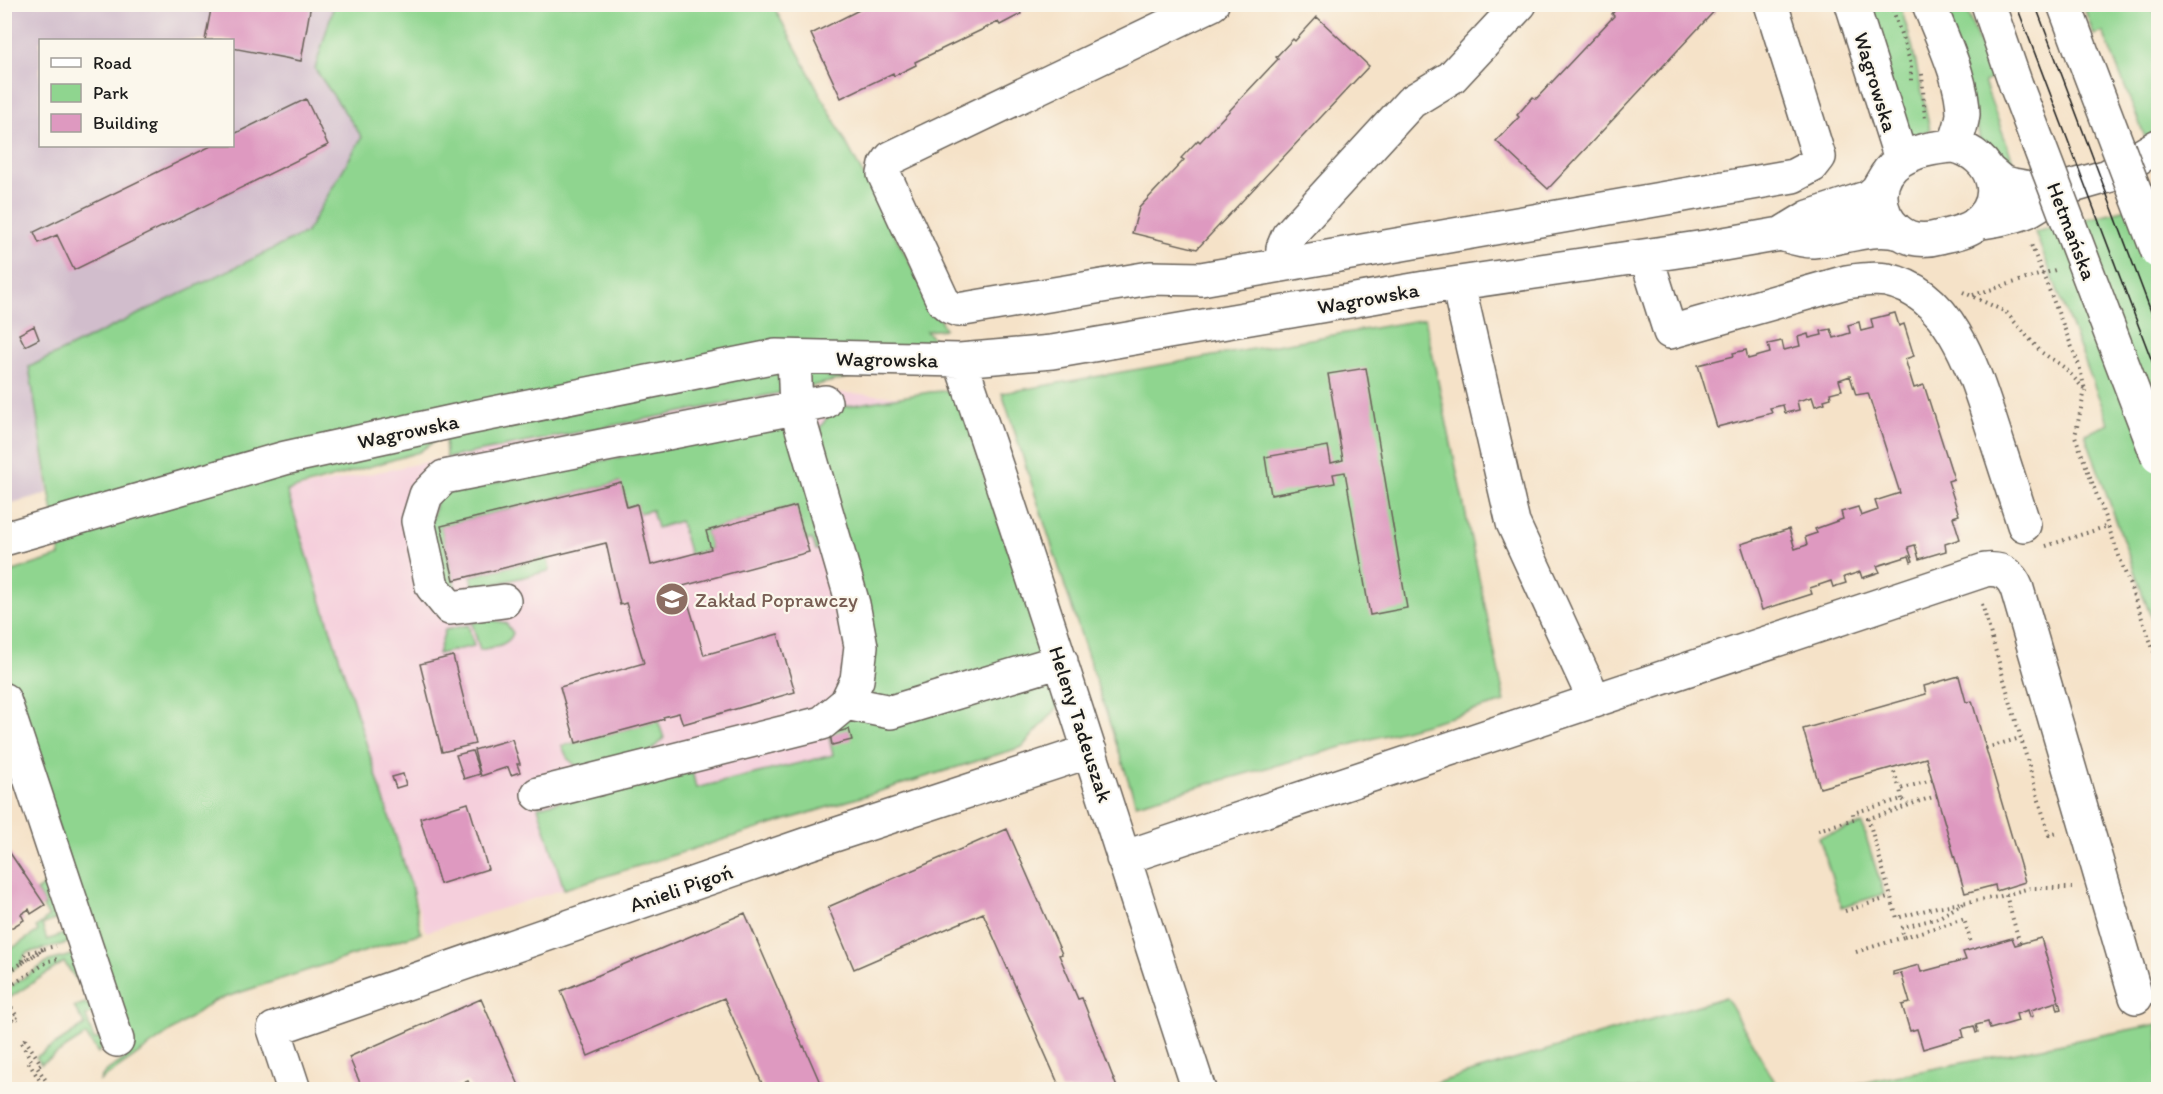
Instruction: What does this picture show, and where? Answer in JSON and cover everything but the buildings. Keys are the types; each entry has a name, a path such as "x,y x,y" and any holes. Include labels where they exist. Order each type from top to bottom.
{"street":[{"path":"1212,4 891,158 884,174 944,301 950,307 957,310 1150,278 1201,279 1793,177 1812,166 1819,157 1771,4"},
{"name":"Wagrowska","path":"4,538 285,458 776,356 960,360 1052,352 1458,284 1780,234 1809,217 1869,197 1918,157 1852,4"},
{"path":"1929,4 1953,66 1961,97 1963,113 1961,128 1918,157 1882,188 1882,208 1888,221 1900,233 1915,239 1928,240 1966,230 1977,224 2019,215 2042,204 2052,192"},
{"name":"Hetmańska","path":"1988,4 2016,85 2158,457"},
{"path":"2064,4 2158,252"},
{"path":"1282,265 1283,248 1288,236 1411,102 1452,77 1517,6"},
{"path":"1918,157 1975,154 1997,178 2013,185 2052,192 2108,176 2158,146"},
{"path":"1977,224 1988,210 1993,198 1989,171"},
{"path":"2108,176 2138,178 2158,173"},
{"path":"1583,213 1593,264"},
{"name":"Wagrowska","path":"1780,234 1814,241 1877,230 1900,233"},
{"path":"1646,256 1670,332 1846,282 1866,279 1887,280 1921,296 1950,325 1968,355 2024,525"},
{"path":"1458,284 1513,523 1595,701"},
{"path":"538,794 822,723 846,703 857,680 861,646 811,405 794,357"},
{"name":"Heleny Tadeuszak","path":"960,360 1061,661 1199,1089"},
{"path":"504,601 450,608 432,586 418,521 426,495 444,477 811,405"},
{"path":"1123,858 1985,570 2002,570 2009,575 2018,589 2136,998"},
{"path":"846,703 891,712 1061,661"},
{"path":"4,700 117,1040"},
{"name":"Anieli Pigoń","path":"294,1089 274,1029 799,847 1090,751"}],"path":[{"path":"1918,157 1923,110 1922,68"},
{"path":"2019,215 2079,365 2085,390 2075,436 2158,662"},
{"path":"1956,288 2006,312 2041,352 2065,368 2085,390"},
{"path":"1982,603 2049,835 2086,824"},
{"path":"1986,748 2020,738"},
{"path":"1894,772 1902,799 1908,804"},
{"path":"1900,789 1932,780"},
{"path":"1937,795 1908,804 1904,808 1868,818 1897,918 1936,907 2006,895 2030,888 2075,888"},
{"path":"1818,830 1854,819 1853,813 1902,799"},
{"path":"2006,895 2020,944"},
{"path":"1845,911 1891,897"},
{"path":"1904,937 1901,928 1940,917 1968,901"},
{"path":"1856,952 1964,919 1971,944"},
{"path":"4,975 43,949 62,944"},
{"path":"43,949 28,959 21,964 26,953 43,949"},
{"path":"4,991 49,961 67,956"},
{"path":"4,1002 6,1000 18,1018 13,1021 4,1007"},
{"path":"25,1039 41,1064 37,1067 49,1085 45,1088 28,1062 31,1060 21,1042 25,1039"}],"shaded area":[{"path":"5,5 774,5 29,367 48,493 5,505"},
{"name":"Zakład Poprawczy","path":"795,390 959,400 1022,747 426,932 287,491"}],"green space":[{"path":"334,5 773,5 945,329 926,331 949,354 795,390 446,458 445,434 419,452 287,491 412,889 421,933 214,1001 100,1081 106,1071 125,1058 130,1046 5,667 4,574 60,556 29,367 306,233 362,137 315,69"},
{"path":"1863,5 1900,5 1912,45 1930,130 1912,136 1904,126"},
{"path":"1940,5 1965,5 1992,78 1984,82 2020,180 1981,147 1976,119"},
{"path":"2083,5 2150,5 2158,22 2158,134 2147,142 2103,32 2094,35"},
{"path":"2158,201 2158,637 2085,434 2109,424 2035,232"},
{"path":"1425,319 1505,702 1136,804 1002,393"},
{"path":"956,390 1059,706 1022,747 564,889 538,807 691,766 696,788 833,755 828,733 856,713 818,431 828,416 842,407 930,392"},
{"path":"778,425 788,430 831,546 816,550 812,539 806,541 795,506 706,531 711,549 690,555 680,521 657,528 652,510 638,513 637,505 627,507 620,482 441,526 457,594 442,582 429,532 438,494"},
{"path":"547,557 550,569 548,571 474,589 471,576"},
{"path":"488,619 506,623 513,633 508,641 480,650 472,623"},
{"path":"468,625 474,646 438,654 445,630"},
{"path":"658,721 664,738 646,755 579,768 568,759 562,746"},
{"path":"1862,824 1884,894 1841,907 1819,837"},
{"path":"48,870 64,916 42,925 47,940 69,932 72,942 26,953 21,964 5,975 5,953 38,931 36,927 49,917 36,891 45,882"},
{"path":"76,954 79,976 76,979 64,962 5,1001 7,989 49,961"},
{"path":"1726,997 1779,1089 1416,1089"},
{"path":"85,1003 95,1012 86,1016 94,1040 104,1036 104,1046 98,1053 86,1035 41,1064 36,1057 85,1025 74,1007"},
{"path":"2158,1024 2158,1089 1831,1089"}],"tram line":[{"path":"2016,4 2158,377"},
{"path":"2035,4 2158,330"}],"place":[{"name":"Zakład Poprawczy","path":"672,599"}]}
